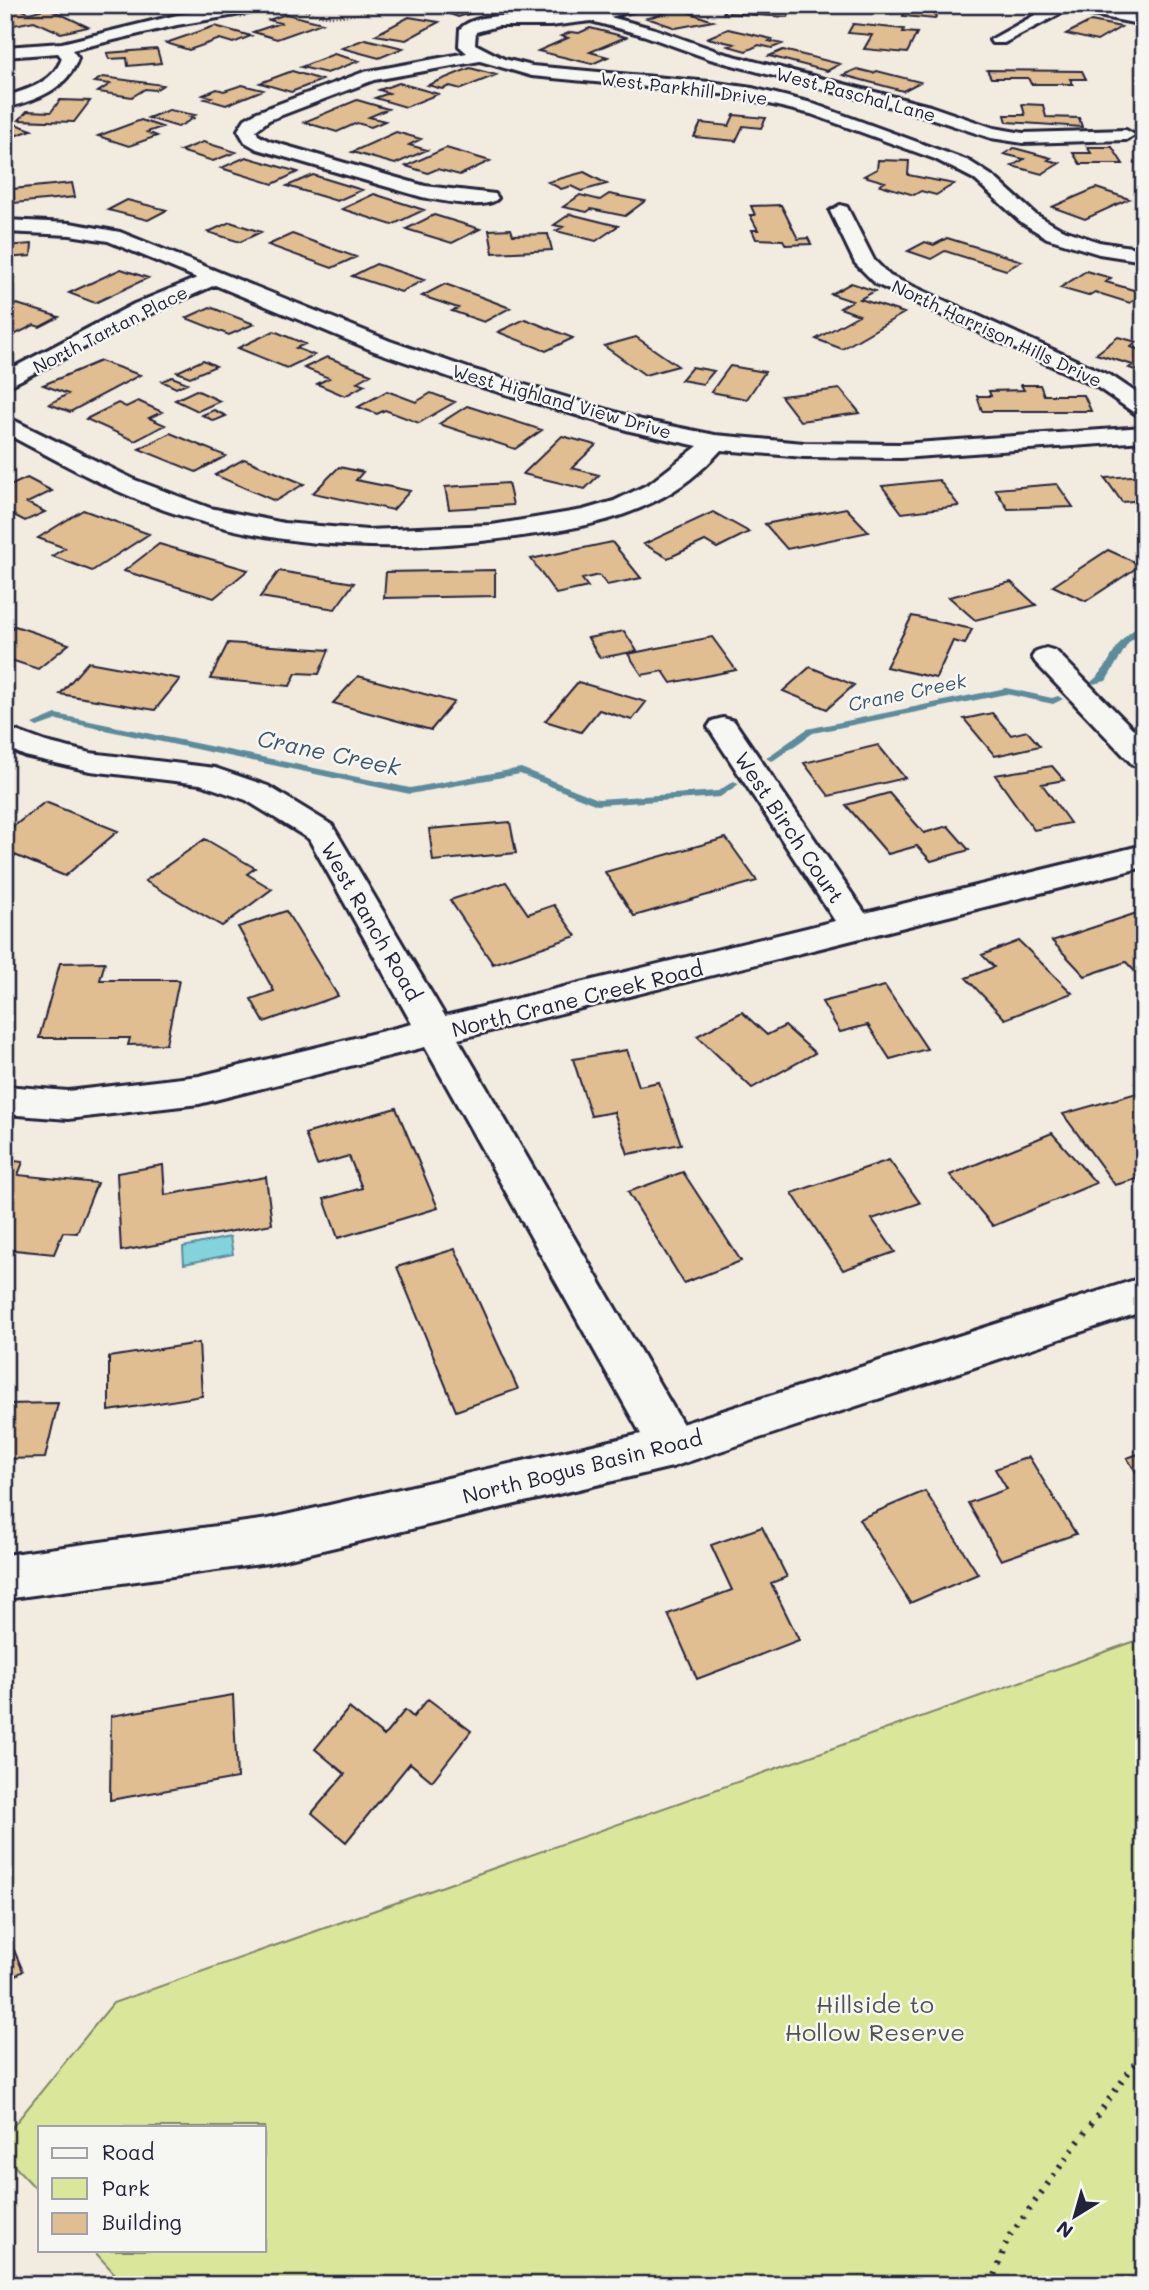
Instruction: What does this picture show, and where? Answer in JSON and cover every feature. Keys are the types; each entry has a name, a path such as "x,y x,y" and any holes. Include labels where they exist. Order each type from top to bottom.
{"street":[{"path":"5,52 62,48 177,20 265,5"},
{"path":"480,57 467,46 466,38 468,29 478,24 592,16 638,5"},
{"path":"998,40 1065,5 1144,20"},
{"name":"West Paschal Lane","path":"592,16 649,32 716,56 924,110 991,133 1023,138 1126,135"},
{"path":"5,103 60,79 68,68 70,58 62,48"},
{"path":"480,57 370,76 264,116 251,123 247,131 251,138 263,145 422,191 488,198"},
{"name":"West Parkhill Drive","path":"480,57 506,66 545,73 737,91 816,110 936,153 972,170 996,186 1029,219 1052,231 1089,246 1144,255"},
{"name":"North Harrison Hills Drive","path":"840,211 865,263 883,280 1105,382 1144,410"},
{"name":"West Highland View Drive","path":"5,226 70,229 113,236 370,341 460,373 638,426 715,442 804,450 901,451 1144,433"},
{"name":"North Tartan Place","path":"5,382 142,309 215,278"},
{"path":"5,423 139,491 201,513 279,531 376,538 479,536 579,520 635,501 676,478 702,457 715,442"},
{"path":"1046,657 1144,758"},
{"name":"West Birch Court","path":"723,727 857,927"},
{"name":"West Ranch Road","path":"5,736 36,749 90,762 204,775 257,793 321,832 672,1447"},
{"name":"North Crane Creek Road","path":"5,1100 68,1105 199,1090 1144,856"},
{"name":"North Bogus Basin Road","path":"6,1579 268,1541 672,1447 1144,1294"}],"path":[{"path":"296,5 299,9 324,17 394,5"},
{"path":"992,2285 1007,2239 1144,2051"}],"green space":[{"name":"Hillside to Hollow Reserve","path":"1144,1638 1144,2285 125,2285 95,2252 266,2252 266,2126 38,2126 38,2191 5,2156 5,2136 113,2003"}],"water":[{"path":"230,1237 233,1254 184,1264 183,1247"}],"building":[{"path":"85,5 119,5 123,7 99,12"},
{"path":"444,5 501,5 458,17 434,8"},
{"path":"727,5 792,8 788,17 723,13"},
{"path":"908,5 940,5 935,19 903,16"},
{"path":"19,8 29,13 48,8 88,27 61,33 34,21 9,26 5,24 5,11"},
{"path":"679,9 713,21 676,28 647,18"},
{"path":"286,14 322,23 277,39 253,32 280,23 269,20"},
{"path":"409,17 439,22 406,40 375,35"},
{"path":"1091,21 1121,27 1097,41 1066,34"},
{"path":"853,24 904,29 903,32 917,33 907,53 864,49 872,35 848,33"},
{"path":"215,26 251,36 233,43 220,39 189,50 166,43"},
{"path":"590,28 626,37 590,52 608,57 592,64 538,51 568,38 561,36"},
{"path":"728,29 772,39 769,41 782,44 772,48 759,45 746,51 728,46 734,44 707,38"},
{"path":"365,39 403,48 379,58 342,48"},
{"path":"157,49 161,63 128,66 127,58 109,59 107,53"},
{"path":"783,50 840,64 827,71 769,56"},
{"path":"334,54 359,61 327,73 301,67"},
{"path":"470,68 496,75 461,89 450,86 442,89 428,85"},
{"path":"857,69 920,82 903,91 843,75"},
{"path":"987,70 1082,71 1086,79 1070,79 1073,84 1031,84 1028,78 991,78"},
{"path":"292,71 322,80 291,92 260,83"},
{"path":"103,77 163,85 155,90 145,89 132,97 98,92 110,84 94,82"},
{"path":"399,83 438,94 406,107 375,98 389,93 379,90"},
{"path":"242,85 263,90 226,105 205,99 211,97 203,95 217,89 224,91"},
{"path":"60,100 90,101 74,122 19,120 27,111 51,112"},
{"path":"357,100 388,109 369,117 385,121 371,127 357,123 337,132 304,122"},
{"path":"1022,104 1043,105 1046,117 1079,118 1082,127 1007,122 1005,115 1025,115"},
{"path":"169,110 195,115 178,127 148,118"},
{"path":"734,115 766,118 761,128 743,126 736,141 694,137 701,123 729,126"},
{"path":"141,120 162,127 147,132 157,136 129,146 98,136"},
{"path":"12,123 32,130 5,139 5,126"},
{"path":"396,132 421,139 409,145 427,150 395,164 352,152"},
{"path":"203,142 236,152 213,161 180,151"},
{"path":"1087,147 1112,147 1123,164 1080,164 1073,153 1091,153"},
{"path":"446,148 490,161 460,175 437,169 428,173 406,166"},
{"path":"1014,148 1060,163 1042,174 1012,166 1024,159 1004,154"},
{"path":"246,157 298,172 273,184 221,168"},
{"path":"878,160 909,161 908,175 954,184 936,195 921,191 914,195 880,185 885,182 864,176 877,169"},
{"path":"584,172 607,184 581,191 571,186 561,189 548,182"},
{"path":"313,175 362,190 337,201 287,186"},
{"path":"72,183 75,197 14,203 13,189"},
{"path":"1096,188 1129,199 1085,219 1052,207"},
{"path":"374,194 424,210 392,225 342,209"},
{"path":"609,194 645,201 625,216 563,207 580,195 600,200"},
{"path":"127,200 167,210 148,220 108,210"},
{"path":"781,205 798,239 808,238 811,244 786,245 783,240 756,239 752,230 758,230 750,215 755,215 751,206"},
{"path":"570,214 618,226 596,241 556,231 563,227 554,225"},
{"path":"434,215 480,229 452,243 406,229"},
{"path":"230,222 261,232 240,242 208,232"},
{"path":"511,229 513,235 548,234 552,250 493,253 489,230"},
{"path":"292,234 356,257 332,268 268,245"},
{"path":"947,238 1022,261 1006,270 945,251 931,259 908,251 925,242 934,245"},
{"path":"32,244 31,256 5,258 5,246"},
{"path":"376,264 424,280 401,292 352,276"},
{"path":"121,269 148,278 95,303 69,293"},
{"path":"1086,271 1111,278 1106,282 1144,293 1130,303 1095,292 1088,296 1060,288"},
{"path":"851,283 875,291 860,299 904,313 842,349 816,339 859,315 840,308 852,301 831,294"},
{"path":"445,284 510,308 484,322 452,311 458,308 422,296"},
{"path":"17,304 59,317 40,327 34,325 8,338 5,337 5,309"},
{"path":"210,307 254,324 229,335 186,318"},
{"path":"525,319 573,338 546,351 498,332"},
{"path":"274,331 305,344 296,348 314,355 287,368 238,348"},
{"path":"636,337 678,366 645,375 604,346"},
{"path":"1118,337 1137,342 1131,347 1144,351 1144,373 1129,368 1133,365 1096,354"},
{"path":"327,357 371,374 357,382 365,385 345,396 317,384 329,378 304,368"},
{"path":"203,360 216,366 190,377 177,372"},
{"path":"100,361 140,375 70,412 49,404 68,394 43,385"},
{"path":"730,366 765,372 747,399 711,392"},
{"path":"692,367 714,371 703,384 681,380"},
{"path":"172,377 187,383 176,388 162,381"},
{"path":"1021,385 1040,385 1044,395 1084,395 1091,411 982,411 977,396 991,396 989,391 1024,390"},
{"path":"840,389 860,413 800,421 781,396"},
{"path":"196,390 220,401 198,411 175,400"},
{"path":"387,391 416,402 431,393 455,402 419,423 385,410 377,414 358,407"},
{"path":"138,401 162,412 149,418 165,425 135,441 86,419 118,403 126,407"},
{"path":"467,406 542,430 515,449 439,424"},
{"path":"214,410 226,416 214,421 202,415"},
{"path":"170,433 226,456 196,472 139,449"},
{"path":"562,436 596,445 572,468 599,475 585,489 523,474"},
{"path":"244,459 304,484 275,501 215,475"},
{"path":"339,467 363,472 356,480 410,491 393,510 313,493"},
{"path":"1144,475 1144,500 1122,502 1105,478"},
{"path":"27,478 52,491 27,503 45,512 25,521 8,512 5,514 5,488"},
{"path":"939,480 959,506 902,513 882,486"},
{"path":"508,483 513,505 449,509 445,487"},
{"path":"1057,484 1073,507 1008,509 995,489"},
{"path":"846,508 869,532 787,549 765,524"},
{"path":"83,510 149,534 92,571 52,556 65,548 38,538"},
{"path":"713,512 749,532 717,548 705,541 668,558 644,544"},
{"path":"612,542 641,578 607,585 599,575 582,579 588,587 556,594 531,559"},
{"path":"159,544 248,570 214,598 124,571"},
{"path":"1108,550 1141,565 1086,601 1053,586"},
{"path":"495,570 495,596 384,598 386,572"},
{"path":"279,571 354,583 335,609 260,597"},
{"path":"1011,582 1036,605 975,620 949,597"},
{"path":"912,616 972,629 965,644 953,641 936,678 886,667"},
{"path":"15,626 69,644 38,669 5,658 5,633"},
{"path":"624,631 637,651 600,658 588,638"},
{"path":"712,637 736,670 671,683 663,671 642,675 628,654"},
{"path":"228,643 329,650 319,674 296,673 290,686 210,679"},
{"path":"88,662 180,679 155,710 60,694"},
{"path":"810,667 854,685 827,709 783,691"},
{"path":"358,676 454,702 431,730 333,703"},
{"path":"578,682 646,702 632,720 599,710 581,732 545,721"},
{"path":"992,713 1011,735 1027,731 1040,746 995,756 964,719"},
{"path":"878,745 905,778 829,796 804,763"},
{"path":"1052,766 1064,780 1042,784 1070,823 1034,830 995,775"},
{"path":"889,793 924,833 948,826 969,850 931,861 917,846 888,854 846,805"},
{"path":"45,802 118,831 65,876 5,851 5,833"},
{"path":"510,822 516,853 433,861 429,829"},
{"path":"726,838 757,881 634,916 605,872"},
{"path":"205,839 255,868 247,874 272,889 222,926 145,881"},
{"path":"506,882 528,914 554,905 576,936 493,964 450,900"},
{"path":"286,911 338,996 264,1022 251,999 274,991 238,927"},
{"path":"1140,912 1144,916 1142,979 1126,962 1085,976 1052,941"},
{"path":"1019,941 1072,993 1005,1019 966,978 994,967 982,955"},
{"path":"105,962 100,980 179,980 166,1044 128,1045 130,1038 39,1038 60,963"},
{"path":"885,986 927,1049 890,1059 868,1025 840,1032 822,1002"},
{"path":"742,1012 767,1035 785,1026 815,1053 752,1088 697,1036"},
{"path":"627,1050 639,1086 659,1082 681,1144 628,1154 614,1112 591,1116 573,1059"},
{"path":"1144,1091 1144,1177 1115,1185 1063,1114"},
{"path":"396,1108 438,1208 338,1238 324,1199 362,1188 349,1156 317,1165 305,1134"},
{"path":"1052,1133 1096,1183 993,1226 950,1175"},
{"path":"5,1160 23,1162 18,1175 97,1183 77,1233 63,1232 54,1254 5,1249"},
{"path":"889,1160 920,1203 872,1219 895,1252 843,1270 792,1193"},
{"path":"163,1165 165,1195 266,1177 272,1224 121,1251 117,1173"},
{"path":"683,1172 741,1261 684,1283 628,1192"},
{"path":"455,1249 518,1389 456,1411 397,1267"},
{"path":"199,1343 202,1396 109,1411 109,1357"},
{"path":"58,1403 45,1458 5,1459 5,1404"},
{"path":"1144,1452 1144,1484 1127,1458"},
{"path":"1029,1457 1076,1534 1001,1560 968,1503 1007,1489 995,1469"},
{"path":"925,1491 978,1574 910,1603 859,1519"},
{"path":"762,1527 787,1577 771,1583 799,1640 697,1679 668,1614 732,1590 711,1545"},
{"path":"233,1695 237,1778 110,1800 111,1716"},
{"path":"428,1699 471,1731 432,1781 410,1763 346,1842 312,1813 345,1774 315,1749 349,1708 384,1736 405,1710 413,1717"},
{"path":"5,1929 23,1971 5,1982"}],"waterway":[{"name":"Crane Creek","path":"1096,682 1103,679 1125,640 1144,627"},
{"name":"Crane Creek","path":"771,758 810,731 1006,691 1053,701 1058,699"},
{"name":"Crane Creek","path":"37,724 56,717 410,791 521,771 597,802 720,794 734,784"}]}
